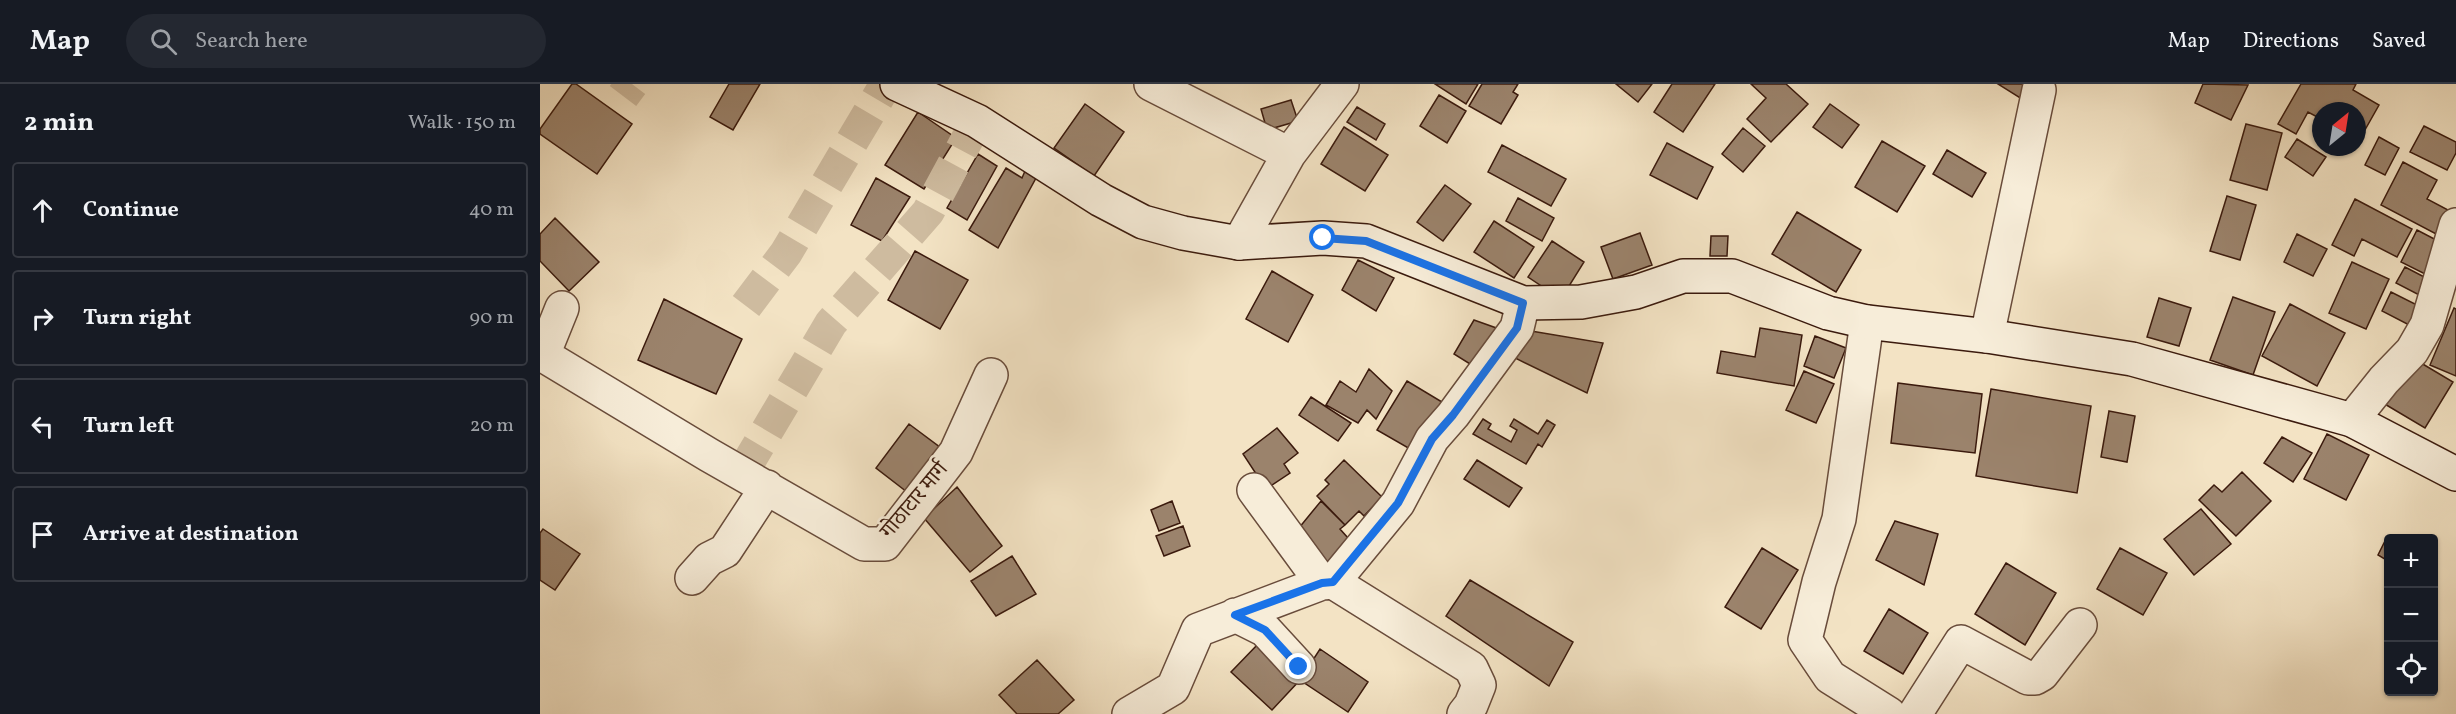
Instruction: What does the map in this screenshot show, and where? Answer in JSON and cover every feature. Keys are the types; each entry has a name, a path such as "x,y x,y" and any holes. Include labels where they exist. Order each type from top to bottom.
{"street":[{"path":"897,84 977,121 1101,200 1143,222 1183,234 1239,243 1323,238 1366,241 1523,303 1581,302 1636,292 1683,276 1732,276 1828,314 1867,322 1987,336 2132,359 2352,420 2456,474"},
{"path":"1150,84 1289,154"},
{"path":"1239,243 1289,154 1342,84"},
{"path":"1987,336 2039,90"},
{"path":"2352,420 2384,380 2412,351 2427,325 2456,225"},
{"path":"1129,714 1173,688 1198,630 1328,582 1398,503 1432,439 1453,415 1517,328 1523,303"},
{"name":"गोठाटार मार्ग","path":"562,308 541,358 864,544 885,544 956,452 991,375"},
{"path":"1867,322 1839,519 1819,582 1805,640 1830,677 1889,714"},
{"path":"692,578 709,559 725,551 767,487"},
{"path":"1254,490 1328,582 1471,668 1479,685 1471,705 1464,714"},
{"path":"1235,615 1265,630 1299,667"},
{"path":"1915,714 1961,642 2028,678 2036,678 2042,674 2080,625"}],"building":[{"path":"572,84 576,84 632,124 597,174 540,134 540,129"},
{"path":"729,84 760,84 733,130 710,117"},
{"path":"1435,84 1478,84 1466,104"},
{"path":"1482,84 1518,84 1513,92 1518,95 1501,124 1469,106"},
{"path":"1616,84 1652,84 1638,102"},
{"path":"1672,84 1715,84 1683,132 1654,112"},
{"path":"1751,84 1786,84 1808,104 1771,142 1747,119 1766,98"},
{"path":"1998,84 2033,84 2025,101"},
{"path":"2203,84 2248,85 2231,120 2195,103"},
{"path":"2301,84 2356,84 2353,90 2379,105 2366,128 2366,102 2312,102 2312,114 2308,112 2296,134 2278,124"},
{"path":"1439,95 1466,111 1447,143 1420,126"},
{"path":"1291,100 1298,121 1267,130 1261,109"},
{"path":"1085,104 1124,132 1094,176 1054,148"},
{"path":"1830,104 1859,125 1842,148 1813,127"},
{"path":"1357,107 1385,124 1376,140 1347,122"},
{"path":"918,112 956,138 924,189 885,165"},
{"path":"2246,124 2282,133 2267,190 2230,180"},
{"path":"2424,126 2456,142 2456,153 2447,170 2410,152"},
{"path":"1344,127 1388,155 1365,191 1321,164"},
{"path":"1743,128 1765,146 1743,172 1722,154"},
{"path":"2379,137 2399,148 2385,175 2365,165"},
{"path":"2297,139 2312,148 2312,156 2326,157 2313,176 2285,157"},
{"path":"1882,141 1925,166 1897,212 1855,187"},
{"path":"1667,143 1713,167 1697,199 1650,175"},
{"path":"1502,145 1566,179 1551,206 1488,172"},
{"path":"1947,150 1986,173 1972,197 1933,174"},
{"path":"978,154 997,166 967,220 947,208"},
{"path":"2403,162 2437,180 2427,199 2450,211 2438,235 2381,205"},
{"path":"1006,168 1022,178 1025,171 1036,178 998,248 969,230"},
{"path":"876,178 910,197 882,241 851,225"},
{"path":"1445,185 1471,204 1443,241 1417,222"},
{"path":"2227,196 2256,205 2240,260 2210,251"},
{"path":"1518,198 1554,218 1542,241 1506,221"},
{"path":"2355,199 2412,229 2397,257 2362,239 2354,256 2332,245"},
{"path":"1797,212 1861,250 1836,292 1772,254"},
{"path":"555,218 599,262 569,291 540,261 540,234"},
{"path":"1494,221 1534,247 1514,278 1474,252"},
{"path":"2417,230 2446,245 2431,277 2401,262"},
{"path":"1640,233 1652,265 1613,279 1601,247"},
{"path":"2297,234 2327,249 2313,276 2284,262"},
{"path":"1711,236 1728,236 1727,256 1710,256"},
{"path":"1552,241 1584,262 1561,299 1528,277"},
{"path":"915,251 968,280 940,329 888,300"},
{"path":"1358,260 1394,278 1376,311 1342,290"},
{"path":"2352,262 2389,279 2366,329 2329,313"},
{"path":"2405,267 2434,282 2425,298 2396,283"},
{"path":"1272,271 1313,295 1288,342 1246,319"},
{"path":"2391,292 2423,308 2413,327 2382,311"},
{"path":"2233,297 2275,312 2253,375 2210,360"},
{"path":"2159,298 2191,308 2179,346 2147,337"},
{"path":"664,299 742,339 716,394 638,360"},
{"path":"2290,304 2345,333 2317,386 2262,356"},
{"path":"2454,308 2456,309 2456,376 2430,365"},
{"path":"1474,320 1502,330 1478,369 1454,354"},
{"path":"1760,328 1802,335 1794,386 1717,373 1721,351 1755,357"},
{"path":"1525,330 1603,343 1587,393 1513,357"},
{"path":"1815,336 1846,348 1834,378 1804,366"},
{"path":"2421,363 2453,382 2425,428 2383,403"},
{"path":"1369,369 1392,391 1376,419 1367,410 1358,423 1326,405 1340,381 1356,392"},
{"path":"1804,371 1834,384 1816,423 1786,410"},
{"path":"1407,381 1447,405 1417,453 1377,430"},
{"path":"1898,383 1982,394 1975,453 1891,443"},
{"path":"1991,389 2091,406 2077,493 1976,476"},
{"path":"1311,397 1351,423 1338,441 1299,415"},
{"path":"2109,411 2135,416 2127,462 2101,457"},
{"path":"1483,419 1491,424 1488,429 1511,442 1517,430 1510,426 1514,419 1538,434 1547,420 1555,425 1542,447 1538,444 1526,464 1473,434"},
{"path":"909,424 941,448 907,492 876,468"},
{"path":"1277,428 1298,453 1284,464 1290,473 1266,489 1243,454"},
{"path":"2327,434 2369,455 2346,500 2304,479"},
{"path":"2282,437 2312,453 2293,482 2264,463"},
{"path":"1344,460 1382,497 1364,516 1359,511 1345,525 1317,496 1329,484 1325,480"},
{"path":"1477,460 1522,488 1509,507 1464,479"},
{"path":"2242,472 2271,501 2236,536 2199,500 2214,485 2222,492"},
{"path":"957,487 1002,546 970,572 924,518"},
{"path":"1172,501 1180,523 1159,531 1151,510"},
{"path":"1321,501 1345,525 1340,529 1348,538 1346,548 1321,568 1294,534"},
{"path":"2201,509 2231,544 2194,575 2164,539"},
{"path":"1895,521 1938,534 1924,585 1876,560"},
{"path":"1183,526 1190,546 1164,556 1156,536"},
{"path":"543,529 580,554 555,590 540,580 540,533"},
{"path":"2384,543 2384,559 2378,555"},
{"path":"1762,548 1798,570 1761,629 1725,607"},
{"path":"2120,548 2167,573 2143,615 2097,589"},
{"path":"1012,556 1036,594 996,616 971,581"},
{"path":"2006,563 2056,593 2025,645 1975,614"},
{"path":"1470,580 1573,642 1549,686 1446,616"},
{"path":"1889,609 1928,633 1903,674 1864,651"},
{"path":"1259,643 1300,680 1272,710 1231,672"},
{"path":"1320,649 1368,682 1348,712 1300,680"},
{"path":"1037,660 1074,700 1058,714 1017,714 999,695"}],"tunnel":[{"path":"623,96 632,84"},
{"path":"746,306 786,253 886,84"},
{"path":"742,473 831,323 928,212 977,121"}],"route":[{"path":"1299,667 1265,630 1235,615 1322,583 1333,582 1398,503 1432,439 1453,415 1517,328 1523,303 1366,241 1323,238"}]}
